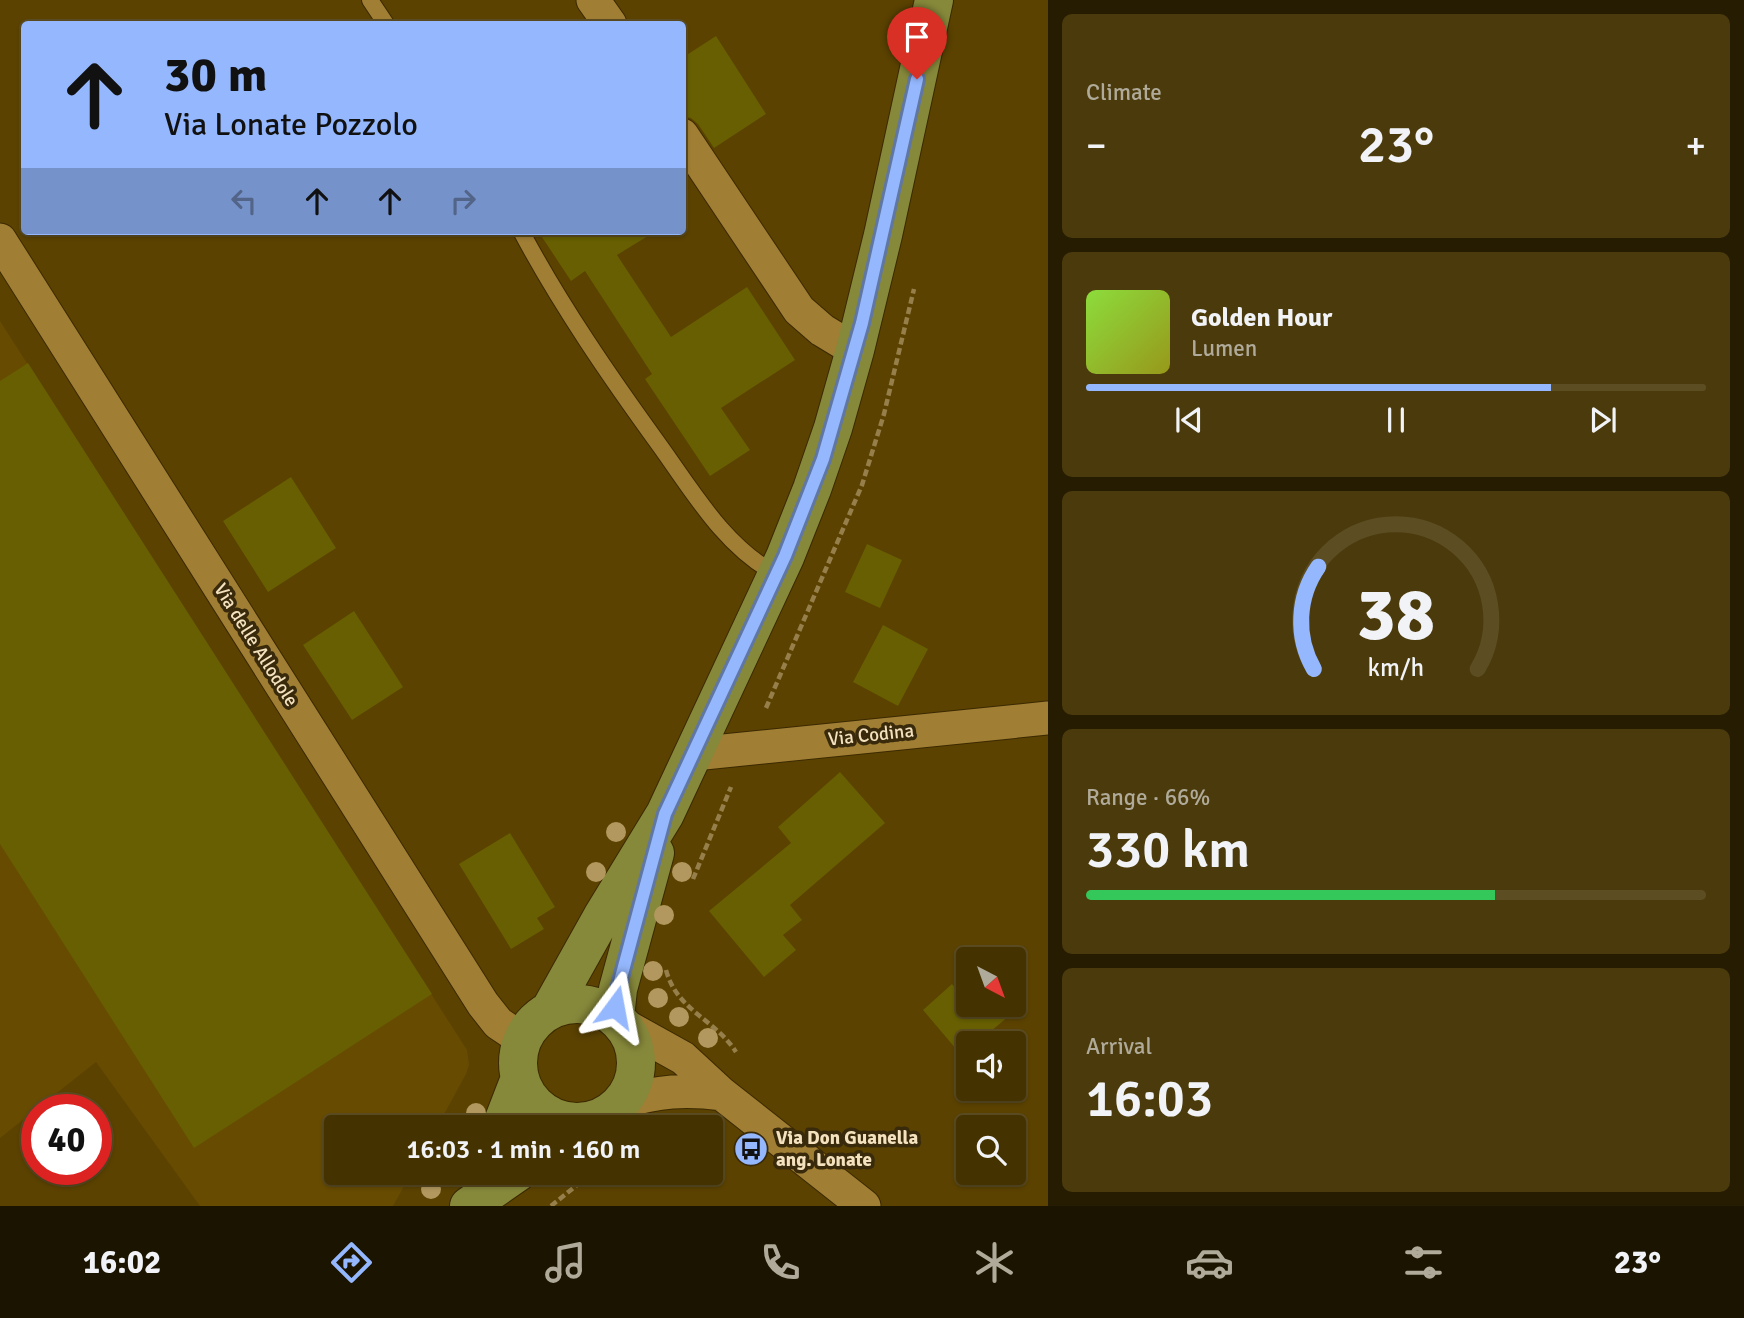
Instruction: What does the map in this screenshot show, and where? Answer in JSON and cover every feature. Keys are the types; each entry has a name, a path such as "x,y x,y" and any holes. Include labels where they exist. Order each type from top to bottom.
{"street":[{"path":"593,0 608,21"},
{"path":"550,1010 602,917 665,814 776,574 823,459 855,351 883,236 934,0"},
{"path":"686,141 799,310 822,330 855,351"},
{"name":"Via delle Allodole","path":"0,240 482,1004 498,1023 523,1040"},
{"name":"Via Codina","path":"694,754 1048,718"},
{"path":"601,1115 634,1079 636,1060 632,1040 618,1021 618,989 665,814"},
{"path":"552,1115 541,1109 528,1095 520,1078 520,1048 536,1020 550,1010 569,1004 588,1004 607,1012 683,1058 722,1094 864,1206"},
{"path":"506,1115 520,1078"},
{"path":"602,1115 645,1095 676,1090 722,1094"},
{"path":"468,1206 477,1185"},
{"path":"468,1206 499,1185"}],"lane":[{"path":"370,0 384,21"},
{"path":"523,235 556,292 627,400 680,474 745,554 776,574"}],"path":[{"path":"692,880 736,777"},
{"path":"665,963 676,994 723,1035 738,1057"},
{"path":"551,1206 577,1185"}],"shaded area":[{"path":"0,321 467,1050 469,1065 444,1115 324,1115 324,1185 404,1185 393,1206 200,1206 96,1062 56,1094 21,1094 21,1121 0,1138"}],"building":[{"path":"716,36 766,114 714,148 698,124 686,117 686,55"},
{"path":"541,235 650,235 617,255 671,337 747,287 795,360 721,408 750,450 710,476 645,379 652,374 585,271 571,281"},
{"path":"28,363 432,994 194,1148 0,844 0,381"},
{"path":"291,477 336,548 268,592 223,521"},
{"path":"867,544 902,560 880,608 845,592"},
{"path":"354,611 403,687 352,720 303,645"},
{"path":"883,625 928,649 898,706 853,682"},
{"path":"840,772 885,823 790,905 802,920 783,935 796,950 764,977 709,911 791,843 778,827"},
{"path":"510,833 555,907 537,918 544,929 511,949 459,864"},
{"path":"952,984 956,989 956,1017 1008,1017 991,1031 956,1031 956,1049 923,1010"}],"place":[{"name":"Via Don Guanella ang. Lonate","path":"751,1149"}],"route":[{"path":"615,1007 665,814 785,556 823,459 862,323 917,79"}]}
